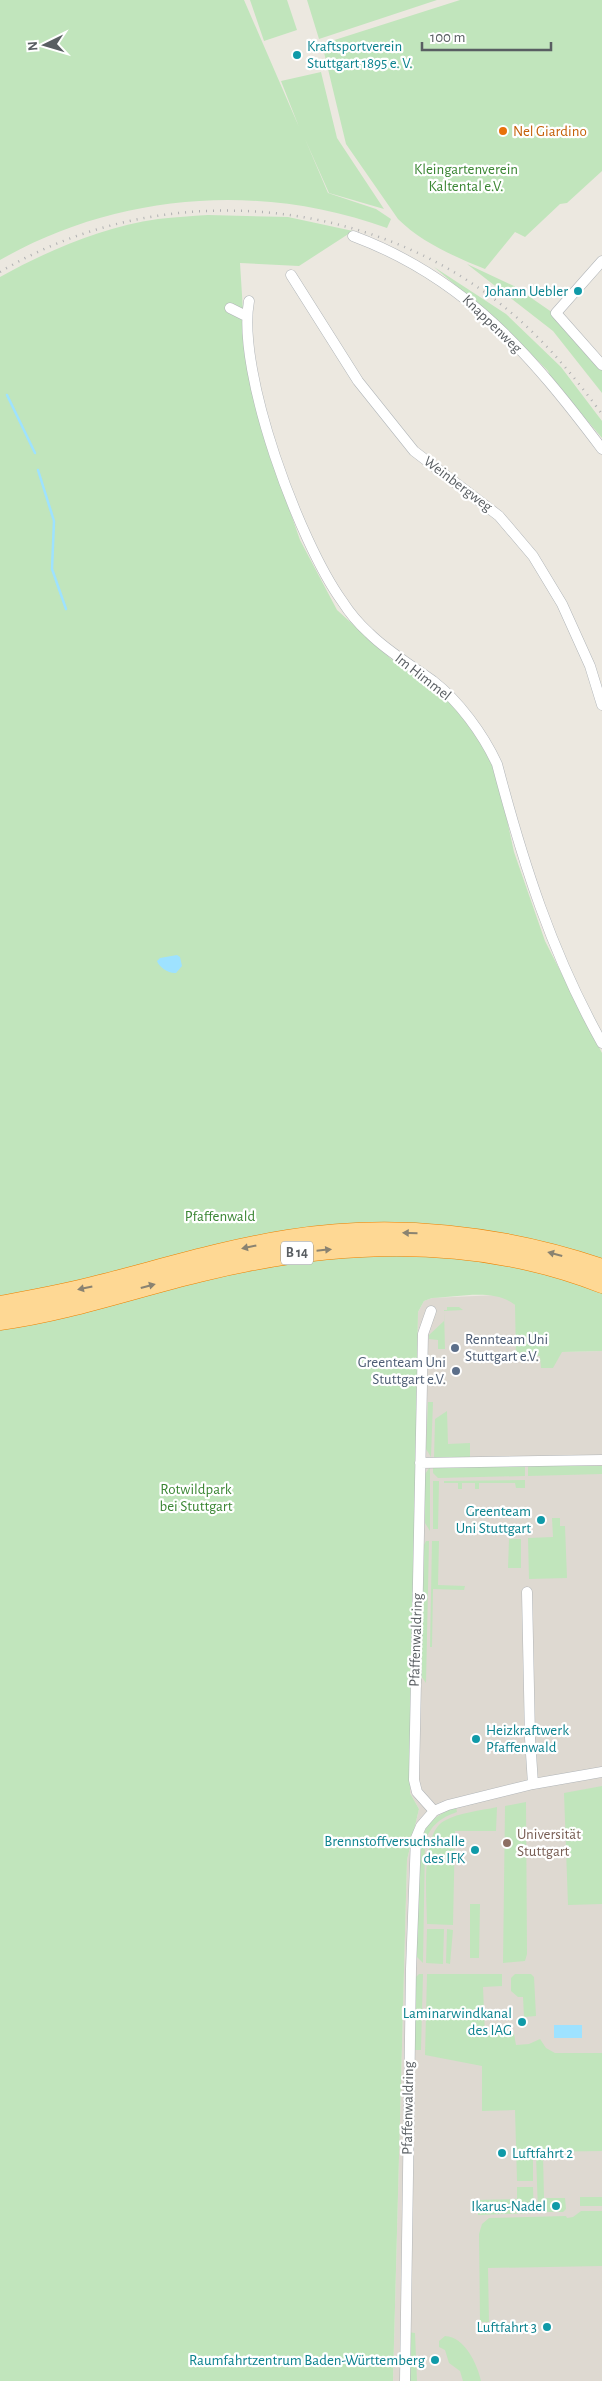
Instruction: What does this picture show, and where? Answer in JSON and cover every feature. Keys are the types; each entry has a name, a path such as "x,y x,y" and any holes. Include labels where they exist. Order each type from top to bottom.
{"highway":[{"name":"B 14","path":"0,1304 98,1285 240,1248 290,1239 336,1234 398,1232 459,1236 549,1252 602,1268"},
{"name":"B 14","path":"0,1321 48,1312 266,1258 325,1249 384,1245 454,1249 498,1255 544,1265 602,1284"}],"street":[{"name":"Knappenweg","path":"353,236 376,245 453,288 492,320 546,378 602,449"},
{"path":"601,361 556,313 602,260"},
{"name":"Weinbergweg","path":"291,275 358,381 414,451 499,516 534,556 566,611 590,666 602,705"},
{"name":"Im Himmel","path":"249,301 246,316 250,362 263,413 297,515 312,548 342,602 369,633 401,660 433,681 455,701 492,753 497,764 519,848 556,951 578,1001 602,1043"},
{"path":"230,308 246,316"},
{"name":"Pfaffenwaldring","path":"405,2381 406,2172 414,1859 416,1838 421,1826 434,1811 417,1792 414,1780 423,1334 431,1311"},
{"path":"420,1463 602,1460"},
{"path":"527,1592 530,1738 534,1784"},
{"path":"434,1811 466,1799 602,1772"}],"shaded area":[{"name":"Universität Stuttgart","path":"497,1295 508,1298 562,1352 602,1351 602,2381 393,2381 407,1860 419,1809 410,1793 418,1312 424,1301 432,1298"}],"green space":[{"path":"0,0 244,0 299,127 281,81 321,72 337,138 384,209 329,193 305,139 328,193 376,209 391,219 387,228 339,213 290,204 240,200 190,202 141,208 92,220 45,238 0,260"},
{"path":"250,0 287,0 297,30 264,41"},
{"path":"307,0 437,0 319,39"},
{"name":"Kleingartenverein Kaltental e.V.","path":"460,0 602,0 602,171 567,203 560,204 525,237 515,232 485,269 428,242 398,219 346,144 322,44"},
{"name":"Pfaffenwald","path":"208,215 288,217 353,231 299,266 240,263 246,359 274,465 300,540 337,610 391,659 447,697 494,760 514,852 545,941 602,1053 602,1351 562,1352 553,1368 541,1368 540,1356 516,1357 515,1305 497,1297 476,1295 432,1298 424,1301 418,1312 410,1793 419,1809 407,1860 393,2381 0,2381 0,277 57,249 96,234 158,219"},
{"path":"467,264 514,286 556,315 602,369 602,393 553,331"},
{"path":"434,267 506,314 561,367 602,421 602,438 551,378 548,371 501,324"},
{"path":"447,1307 459,1307 463,1310 444,1311 447,1310"},
{"path":"444,1311 445,1349 438,1349 438,1340 429,1339 429,1335 444,1321"},
{"path":"428,1402 433,1402 431,1457 426,1449"},
{"path":"447,1411 448,1444 470,1443 470,1458 434,1459 435,1419"},
{"path":"525,1466 525,1476 438,1478 433,1473 433,1467"},
{"path":"528,1466 602,1466 602,1474 528,1476"},
{"path":"430,1467 430,1531 425,1523 425,1474"},
{"path":"525,1480 525,1488 516,1488 515,1483 479,1483 479,1489 475,1489 475,1483 462,1483 462,1489 458,1489 458,1483 444,1483 444,1481"},
{"path":"433,1481 439,1481 438,1529 433,1529"},
{"path":"552,1518 560,1518 560,1526 565,1526 567,1578 529,1579 528,1538 553,1537"},
{"path":"509,1539 521,1539 521,1568 508,1568"},
{"path":"426,1541 429,1541 426,1683 421,1676 424,1545"},
{"path":"432,1541 439,1541 438,1585 465,1586 464,1590 433,1589 432,1647 430,1647"},
{"path":"602,1786 602,1904 568,1905 564,1793"},
{"path":"526,1802 527,1954 525,1961 503,1963 505,1806"},
{"path":"456,1807 457,1812 437,1823 430,1831 425,1842 423,1963 415,1955 420,1841 426,1829 434,1820"},
{"path":"497,1807 496,1831 455,1831 453,1925 427,1924 426,1868 431,1839 436,1828 444,1821 457,1816"},
{"path":"470,1904 480,1904 479,1958 470,1958"},
{"path":"427,1929 444,1929 443,1964 426,1963"},
{"path":"447,1929 453,1930 450,1964 446,1963"},
{"path":"419,1974 423,1974 421,2050 414,2050 414,1984"},
{"path":"427,1974 502,1974 502,1986 483,1987 485,2035 514,2034 516,2045 529,2044 540,2039 546,2048 555,2053 602,2053 602,2151 533,2152 533,2181 517,2181 515,2110 482,2111 482,2066 425,2055"},
{"path":"515,1974 531,1974 534,1977 536,2016 524,2017 523,1997 518,1997 511,1991 511,1978"},
{"path":"536,2155 543,2155 544,2198 565,2198 566,2209 563,2212 538,2212"},
{"path":"517,2187 533,2187 534,2213 478,2215 477,2200 517,2199"},
{"path":"580,2197 602,2197 602,2206 580,2206"},
{"path":"581,2211 602,2211 602,2266 488,2268 489,2322 480,2322 479,2234 482,2224 489,2218 566,2216 567,2218 573,2217"},
{"path":"408,2332 415,2333 417,2381 409,2381"},
{"path":"445,2336 458,2341 469,2352 477,2367 481,2381 463,2381 460,2371 449,2363 445,2350 439,2347 439,2341"}],"water":[{"path":"177,955 180,957 182,966 176,973 165,970 157,961 160,958"},
{"path":"554,2025 582,2025 582,2038 554,2038"}],"waterway":[{"path":"7,395 35,453"},
{"path":"38,470 54,521 52,569 66,609"}],"railway":[{"path":"0,272 59,243 121,223 186,212 251,211 316,219 379,237 439,263 494,299 539,338 578,382 602,414"}],"place":[{"name":"Kraftsportverein Stuttgart 1895 e. V.","path":"297,55"},
{"name":"Nel Giardino","path":"503,131"},
{"name":"Johann Uebler","path":"578,291"},
{"name":"Rennteam Uni Stuttgart e.V.","path":"455,1348"},
{"name":"Greenteam Uni Stuttgart e.V.","path":"456,1371"},
{"name":"Greenteam Uni Stuttgart","path":"541,1520"},
{"name":"Heizkraftwerk Pfaffenwald","path":"476,1739"},
{"name":"Universität Stuttgart","path":"507,1843"},
{"name":"Brennstoffversuchshalle des IFK","path":"475,1850"},
{"name":"Laminarwindkanal des IAG","path":"522,2022"},
{"name":"Luftfahrt 2","path":"502,2153"},
{"name":"Ikarus-Nadel","path":"556,2206"},
{"name":"Luftfahrt 3","path":"547,2327"},
{"name":"Raumfahrtzentrum Baden-Württemberg","path":"435,2360"}],"park label":[{"name":"Rotwildpark bei Stuttgart","path":"196,1498"}]}
